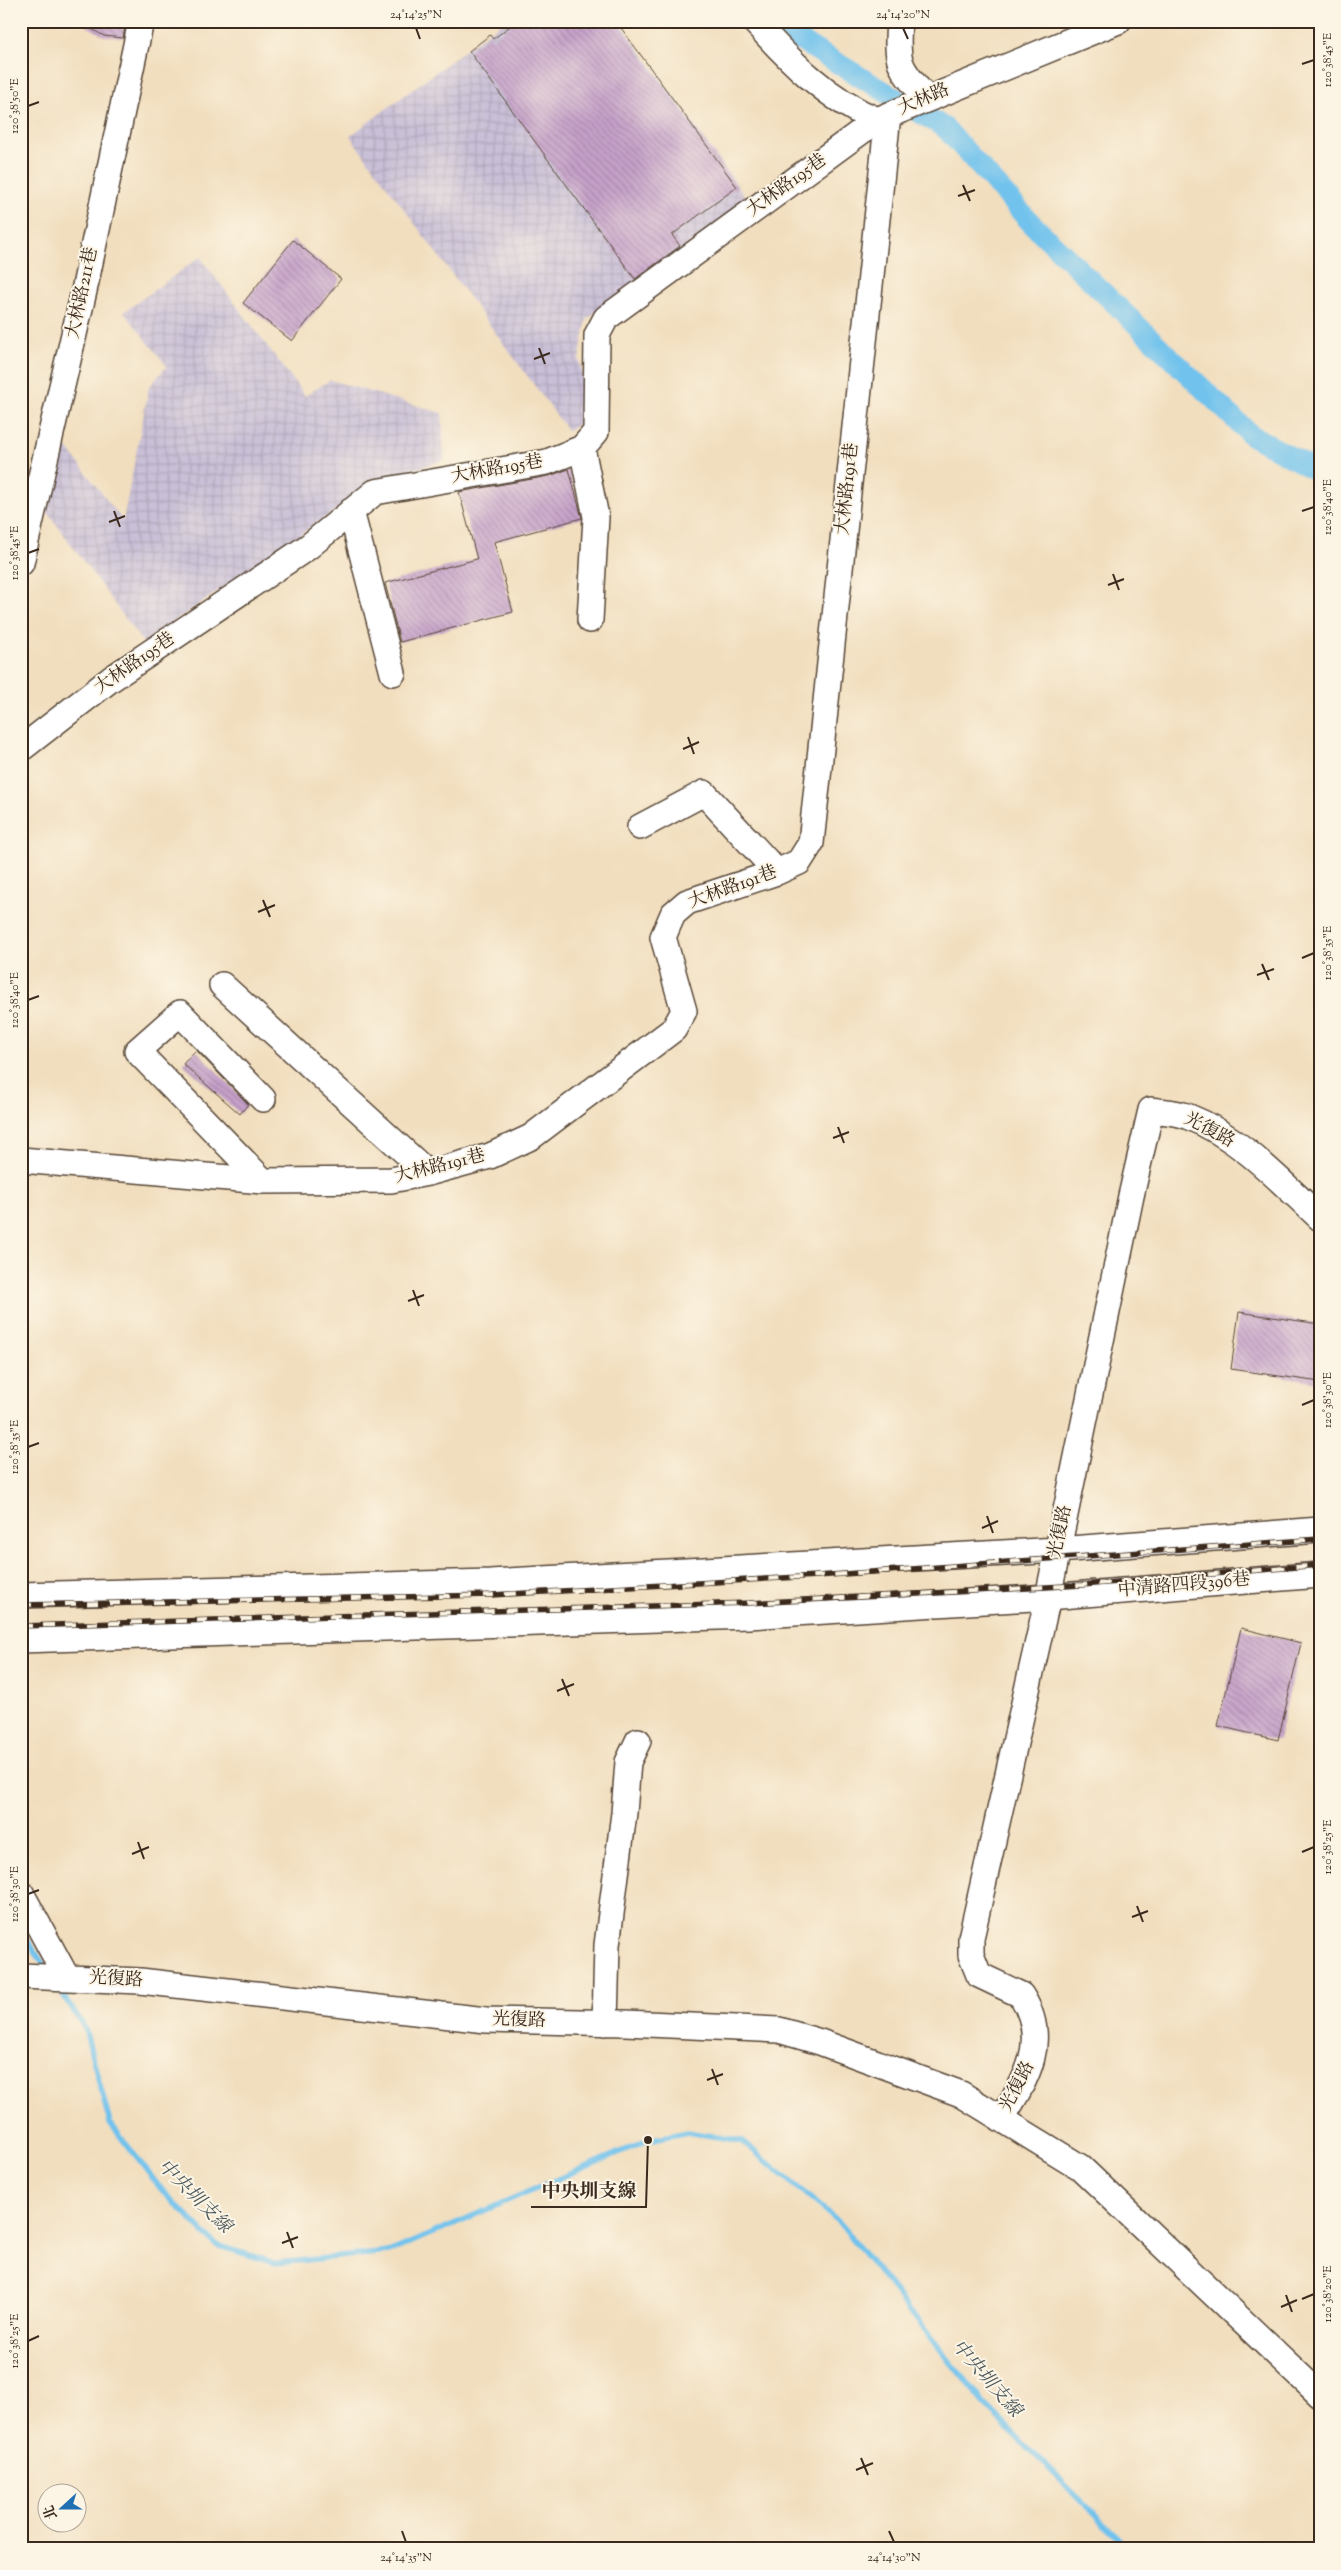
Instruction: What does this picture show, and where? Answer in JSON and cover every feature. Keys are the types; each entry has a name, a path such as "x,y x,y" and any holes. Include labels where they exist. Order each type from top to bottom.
{"street":[{"name":"大林路211巷","path":"21,563 84,291 141,21"},
{"name":"大林路","path":"754,21 795,66 861,113 886,116 1118,21"},
{"path":"899,21 897,52 902,69 926,98"},
{"name":"大林路195巷","path":"21,749 111,678 308,547 374,492 547,462 582,448 596,432 597,335 606,318 886,116"},
{"name":"大林路191巷","path":"21,1160 263,1181 391,1180 428,1173 490,1156 531,1138 674,1029 684,1011 663,937 673,914 687,902 777,872 799,862 811,843 886,116"},
{"path":"582,448 596,517 590,620"},
{"path":"351,511 393,673"},
{"path":"640,827 704,793 777,872"},
{"path":"222,985 428,1173"},
{"path":"263,1099 180,1013 137,1051 263,1181"},
{"name":"光復路","path":"1001,2119 1023,2085 1027,2069 1034,2056 1034,2022 1021,1994 979,1975 971,1955 971,1938 1048,1597 1151,1110 1188,1116 1223,1134 1270,1172 1320,1218"},
{"path":"21,1594 490,1582 1057,1550 1320,1530"},
{"name":"中清路四段396巷","path":"21,1640 748,1616 1048,1597 1320,1575"},
{"path":"605,2023 607,1945 624,1813 628,1762 638,1742"},
{"path":"21,1893 67,1978"},
{"name":"光復路","path":"22,1975 140,1981 486,2020 779,2030 820,2042 961,2094 1080,2167 1320,2394"}],"shaded area":[{"path":"504,21 619,21 749,202 587,319 579,359 590,403 586,419 568,431 350,136"},
{"path":"200,257 305,396 330,380 442,413 444,460 378,481 143,643 41,503 58,436 123,521 149,387 167,366 124,312"}],"building":[{"path":"78,21 126,21 123,38 104,36"},
{"path":"517,21 616,21 737,187 672,235 680,246 635,279 469,51 490,35 493,39"},
{"path":"293,240 341,279 292,341 243,303"},
{"path":"569,469 582,518 494,542 513,612 400,642 385,583 477,559 459,492 549,476"},
{"path":"196,1050 248,1104 240,1114 183,1064"},
{"path":"1239,1312 1320,1324 1320,1382 1231,1369"},
{"path":"1241,1628 1301,1643 1278,1740 1218,1726"}],"waterway":[{"path":"780,21 794,37 945,128 1031,223 1251,435 1320,473"},
{"name":"中央圳支線","path":"21,1930 47,1970"},
{"name":"中央圳支線","path":"56,1984 85,2029 110,2123 161,2189 216,2245 275,2263 389,2252 648,2140 688,2132 742,2141 837,2220 985,2405 1130,2549"}],"railway":[{"path":"21,1605 492,1595 817,1576 1320,1539"},
{"path":"21,1626 749,1603 1082,1585 1320,1565"}],"place":[{"name":"中央圳支線","path":"648,2140"}]}
